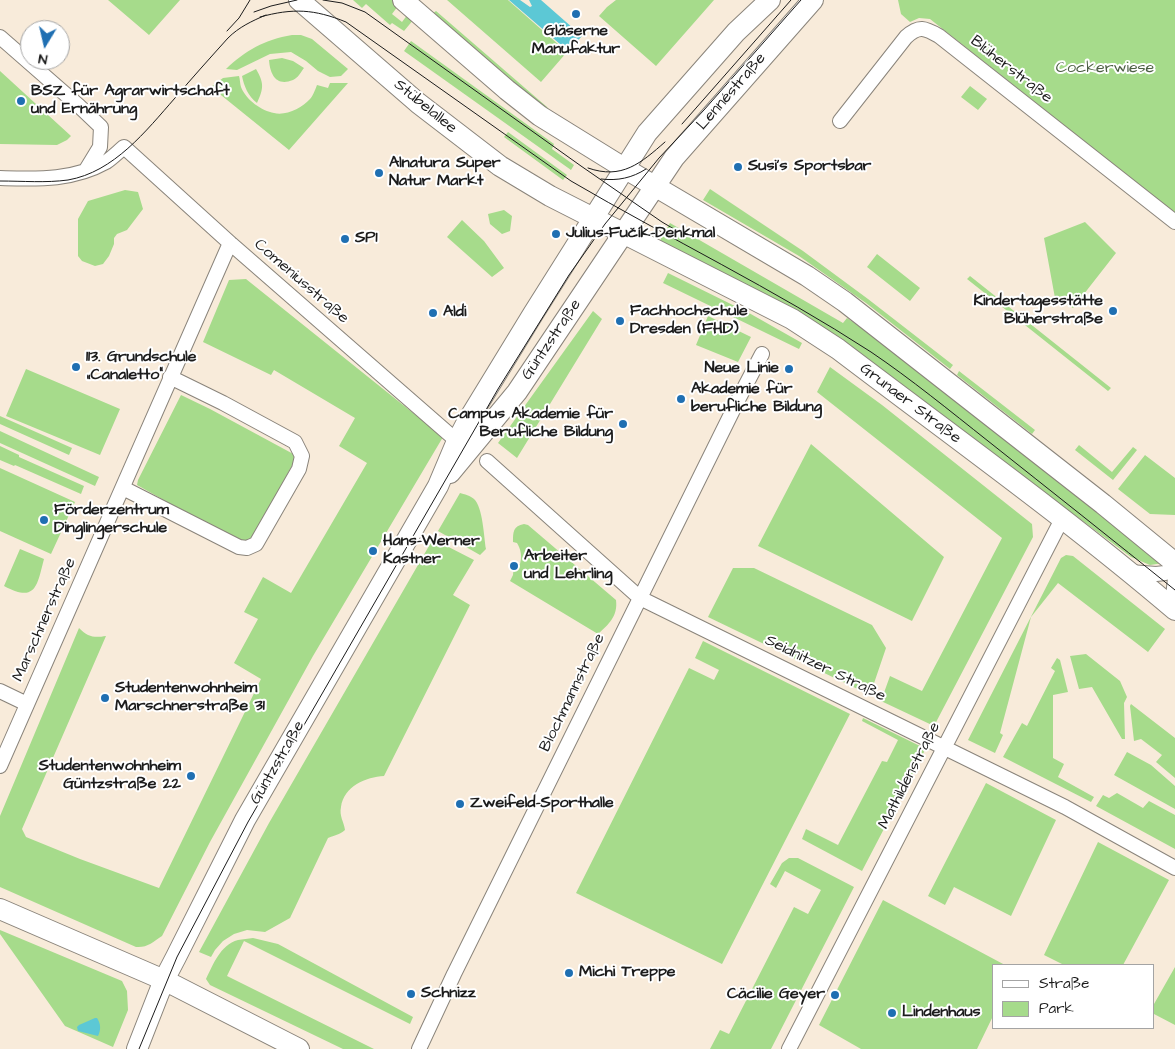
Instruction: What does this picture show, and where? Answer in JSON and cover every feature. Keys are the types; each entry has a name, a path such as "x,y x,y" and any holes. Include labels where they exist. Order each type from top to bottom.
{"main road":[{"name":"Stübelallee","path":"300,0 418,103 500,166 560,201 594,218"},
{"path":"403,0 540,116 654,186 808,276 845,302 1103,504 1175,563"},
{"path":"624,168 652,127 736,32 770,0"},
{"name":"Lennéstraße","path":"654,186 674,158 813,0"},
{"name":"Güntzstraße","path":"137,1049 164,980 245,820 438,486 457,441 624,168"},
{"name":"Güntzstraße","path":"438,486 517,392 654,186"},
{"name":"Grunaer Straße","path":"594,218 792,319 813,332 1062,519 1173,608"},
{"path":"0,909 164,980 299,1049"}],"street":[{"name":"Blüherstraße","path":"840,121 906,37 912,31 926,29 939,36 1175,222"},
{"path":"0,37 101,127 100,147 85,171 69,176 51,178 0,178"},
{"name":"Comeniusstraße","path":"85,171 107,161 124,148 457,441"},
{"name":"Marschnerstraße","path":"0,766 230,243"},
{"name":"Blochmannstraße","path":"419,1049 458,966 762,354"},
{"path":"123,488 240,547 247,548 256,544 299,470 302,456 295,442 223,402 170,378"},
{"name":"Seidnitzer Straße","path":"487,461 640,598 1065,807 1175,868"},
{"name":"Mathildenstraße","path":"789,1049 1062,519"},
{"path":"1129,572 1156,574 1165,573 1175,568"},
{"path":"1173,608 1175,578"},
{"path":"0,691 27,704"}],"green space":[{"path":"108,0 180,0 149,35"},
{"path":"353,0 392,0 398,6 392,14 402,22 408,14 414,19 404,31 392,23 390,25 366,4 362,8"},
{"path":"447,0 508,0 567,52 541,82"},
{"path":"616,0 714,0 656,66 599,16"},
{"name":"Cockerwiese","path":"898,0 1175,0 1175,213 930,19 919,18 910,22 901,14"},
{"path":"436,11 547,107 555,117 519,89 432,14"},
{"path":"292,35 301,35 312,39 348,69 341,76 330,77 291,52 270,54 237,70 226,69 241,56 256,47"},
{"path":"411,41 554,144 552,149 574,165 571,170 404,51"},
{"path":"282,58 293,61 304,68 295,79 282,82 275,78 269,60"},
{"path":"256,69 261,78 262,86 257,103 247,91 242,76"},
{"name":"BSZ für Agrarwirtschaft und Ernährung","path":"0,71 71,136 57,145 0,144"},
{"path":"239,76 243,92 250,100 264,110 279,114 294,110 307,102 317,85 328,88 330,83 348,83 289,150 211,87 223,78"},
{"path":"970,86 987,99 978,110 961,97"},
{"path":"508,132 567,175 563,180 504,137"},
{"path":"710,189 803,251 953,365 950,369 866,303 799,256 703,200"},
{"path":"125,190 138,192 143,209 127,230 117,234 114,238 114,244 109,256 103,264 95,266 82,261 78,256 78,219 88,201"},
{"path":"504,210 512,216 510,231 502,234 490,224 488,214"},
{"path":"462,220 484,241 504,268 492,277 447,237"},
{"path":"1085,222 1116,253 1073,308 1055,298 1044,238"},
{"path":"670,223 843,323 847,318 877,338 1164,563 1150,565 1131,557 1041,490 658,244"},
{"path":"877,254 920,288 910,301 867,267"},
{"path":"668,273 749,313 802,343 799,349 663,283"},
{"path":"970,276 1111,388 1108,391 967,279"},
{"path":"246,279 443,437 313,656 210,842 162,936 147,946 136,947 0,887 0,816 79,628 91,636 106,636 22,829 26,837 159,888 261,679 234,663 258,619 244,612 263,577 291,593 367,463 339,446 355,418 274,370 271,375 203,342 229,280"},
{"path":"593,311 602,319 517,458 498,443"},
{"path":"708,316 751,337 738,362 696,345"},
{"path":"830,367 882,405 1032,524 1033,537 934,726 881,701 890,676 922,691 1002,538 817,392"},
{"path":"26,369 120,409 100,455 6,416"},
{"path":"959,371 1035,430 1032,434 957,375"},
{"path":"181,395 297,456 252,541 242,544 137,485"},
{"path":"0,416 72,448 69,455 0,424"},
{"path":"0,431 99,477 95,486 0,443"},
{"path":"811,444 944,557 912,621 758,546"},
{"path":"1079,445 1112,472 1133,447 1137,450 1113,480 1075,450"},
{"path":"0,446 19,455 19,457 84,486 81,494 0,460"},
{"path":"1145,455 1175,478 1175,515 1150,514 1118,489"},
{"path":"0,468 75,502 51,554 0,531"},
{"path":"460,493 473,498 479,509 483,523 486,549 480,555 438,531"},
{"path":"528,525 616,600 614,615 598,634 510,581 513,575 514,564 520,564 521,558 517,543 513,542 514,532 518,526"},
{"path":"433,539 474,560 453,595 470,605 384,776 363,781 346,793 341,810 345,830 328,838 290,918 265,932 247,930 234,934 223,941 211,957 199,952 269,823"},
{"path":"20,549 44,559 37,584 29,592 23,593 4,586"},
{"path":"1066,555 1073,556 1165,629 1148,652 1058,583 1031,617 1000,733 1003,735 995,753 968,740 1061,558"},
{"path":"733,568 754,568 872,625 886,648 870,695 708,617"},
{"path":"703,641 850,714 722,964 576,893 689,668 714,680 719,670 695,658"},
{"path":"1086,654 1120,681 1127,697 1124,703 1125,739 1122,739 1092,687 1079,689 1070,656"},
{"path":"1057,658 1060,660 1068,692 1053,695 1053,758 1064,764 1058,777 1094,797 1091,802 1003,757 1022,723 1027,726 1055,671 1051,668"},
{"path":"1131,704 1175,738 1175,778 1156,762 1162,755 1141,739 1134,741"},
{"path":"863,718 922,747 924,752 862,871 802,839 806,829 838,845 882,761 887,762 898,740 862,721"},
{"path":"1127,752 1151,765 1175,786 1175,809 1114,775"},
{"path":"986,783 1056,820 1011,916 954,887 945,905 928,896"},
{"path":"1117,793 1143,808 1149,801 1175,815 1175,849 1096,806 1103,795 1109,798"},
{"path":"1098,842 1169,880 1124,964 1062,964 1044,955"},
{"path":"789,858 798,858 854,887 771,1049 710,1049 720,1030 729,1034 794,907 808,914 821,890 785,871 776,888 770,884 782,863"},
{"path":"883,900 1003,964 992,964 992,1018 977,1049 861,1049 819,1025"},
{"path":"0,930 122,981 127,991 128,1010 113,1047 65,1026 0,934"},
{"path":"253,938 278,944 413,1017 410,1024 244,941 227,976 374,1049 343,1049 210,985 206,979 214,962 226,946 238,940"},
{"path":"1175,967 1175,1025 1155,1015 1155,1002"}],"water":[{"path":"509,0 520,0 530,7 532,6 529,0 541,0 582,36 568,51"},
{"path":"97,1018 100,1025 98,1036 78,1031 77,1027 79,1025"}],"tram line":[{"path":"227,31 239,18 250,0"},
{"path":"254,12 297,0"},
{"path":"323,0 342,3 365,12 581,166 679,232"},
{"path":"682,124 791,0"},
{"path":"139,1049 177,957 248,822 498,389 569,275 605,224 659,158 801,0"},
{"path":"260,17 283,12 303,11 324,14 346,22 571,181 797,307 871,352 945,407 1175,590"},
{"path":"0,181 43,182 68,180 85,176 100,168 128,148 153,124 232,34 266,15"},
{"path":"588,168 600,171 621,171 639,163 665,142"},
{"path":"601,179 625,178 646,169"}],"place":[{"name":"Gläserne Manufaktur","path":"576,14"},
{"name":"BSZ für Agrarwirtschaft und Ernährung","path":"21,101"},
{"name":"Susi's Sportsbar","path":"738,167"},
{"name":"Alnatura Super Natur Markt","path":"379,173"},
{"name":"Julius-Fučík-Denkmal","path":"556,234"},
{"name":"SP1","path":"345,239"},
{"name":"Kindertagesstätte Blüherstraße","path":"1113,311"},
{"name":"Aldi","path":"433,313"},
{"name":"Fachhochschule Dresden (FHD)","path":"620,321"},
{"name":"113. Grundschule „Canaletto“","path":"76,367"},
{"name":"Neue Linie","path":"789,369"},
{"name":"Akademie für berufliche Bildung","path":"681,399"},
{"name":"Campus Akademie für Berufliche Bildung","path":"623,424"},
{"name":"Förderzentrum Dinglingerschule","path":"44,520"},
{"name":"Hans-Werner Kastner","path":"373,551"},
{"name":"Arbeiter und Lehrling","path":"514,566"},
{"name":"Studentenwohnheim Marschnerstraße 31","path":"105,698"},
{"name":"Studentenwohnheim Güntzstraße 22","path":"191,776"},
{"name":"Zweifeld-Sporthalle","path":"460,804"},
{"name":"Michi Treppe","path":"569,973"},
{"name":"Schnizz","path":"411,994"},
{"name":"Cäcilie Geyer","path":"835,995"},
{"name":"Lindenhaus","path":"892,1013"}]}
